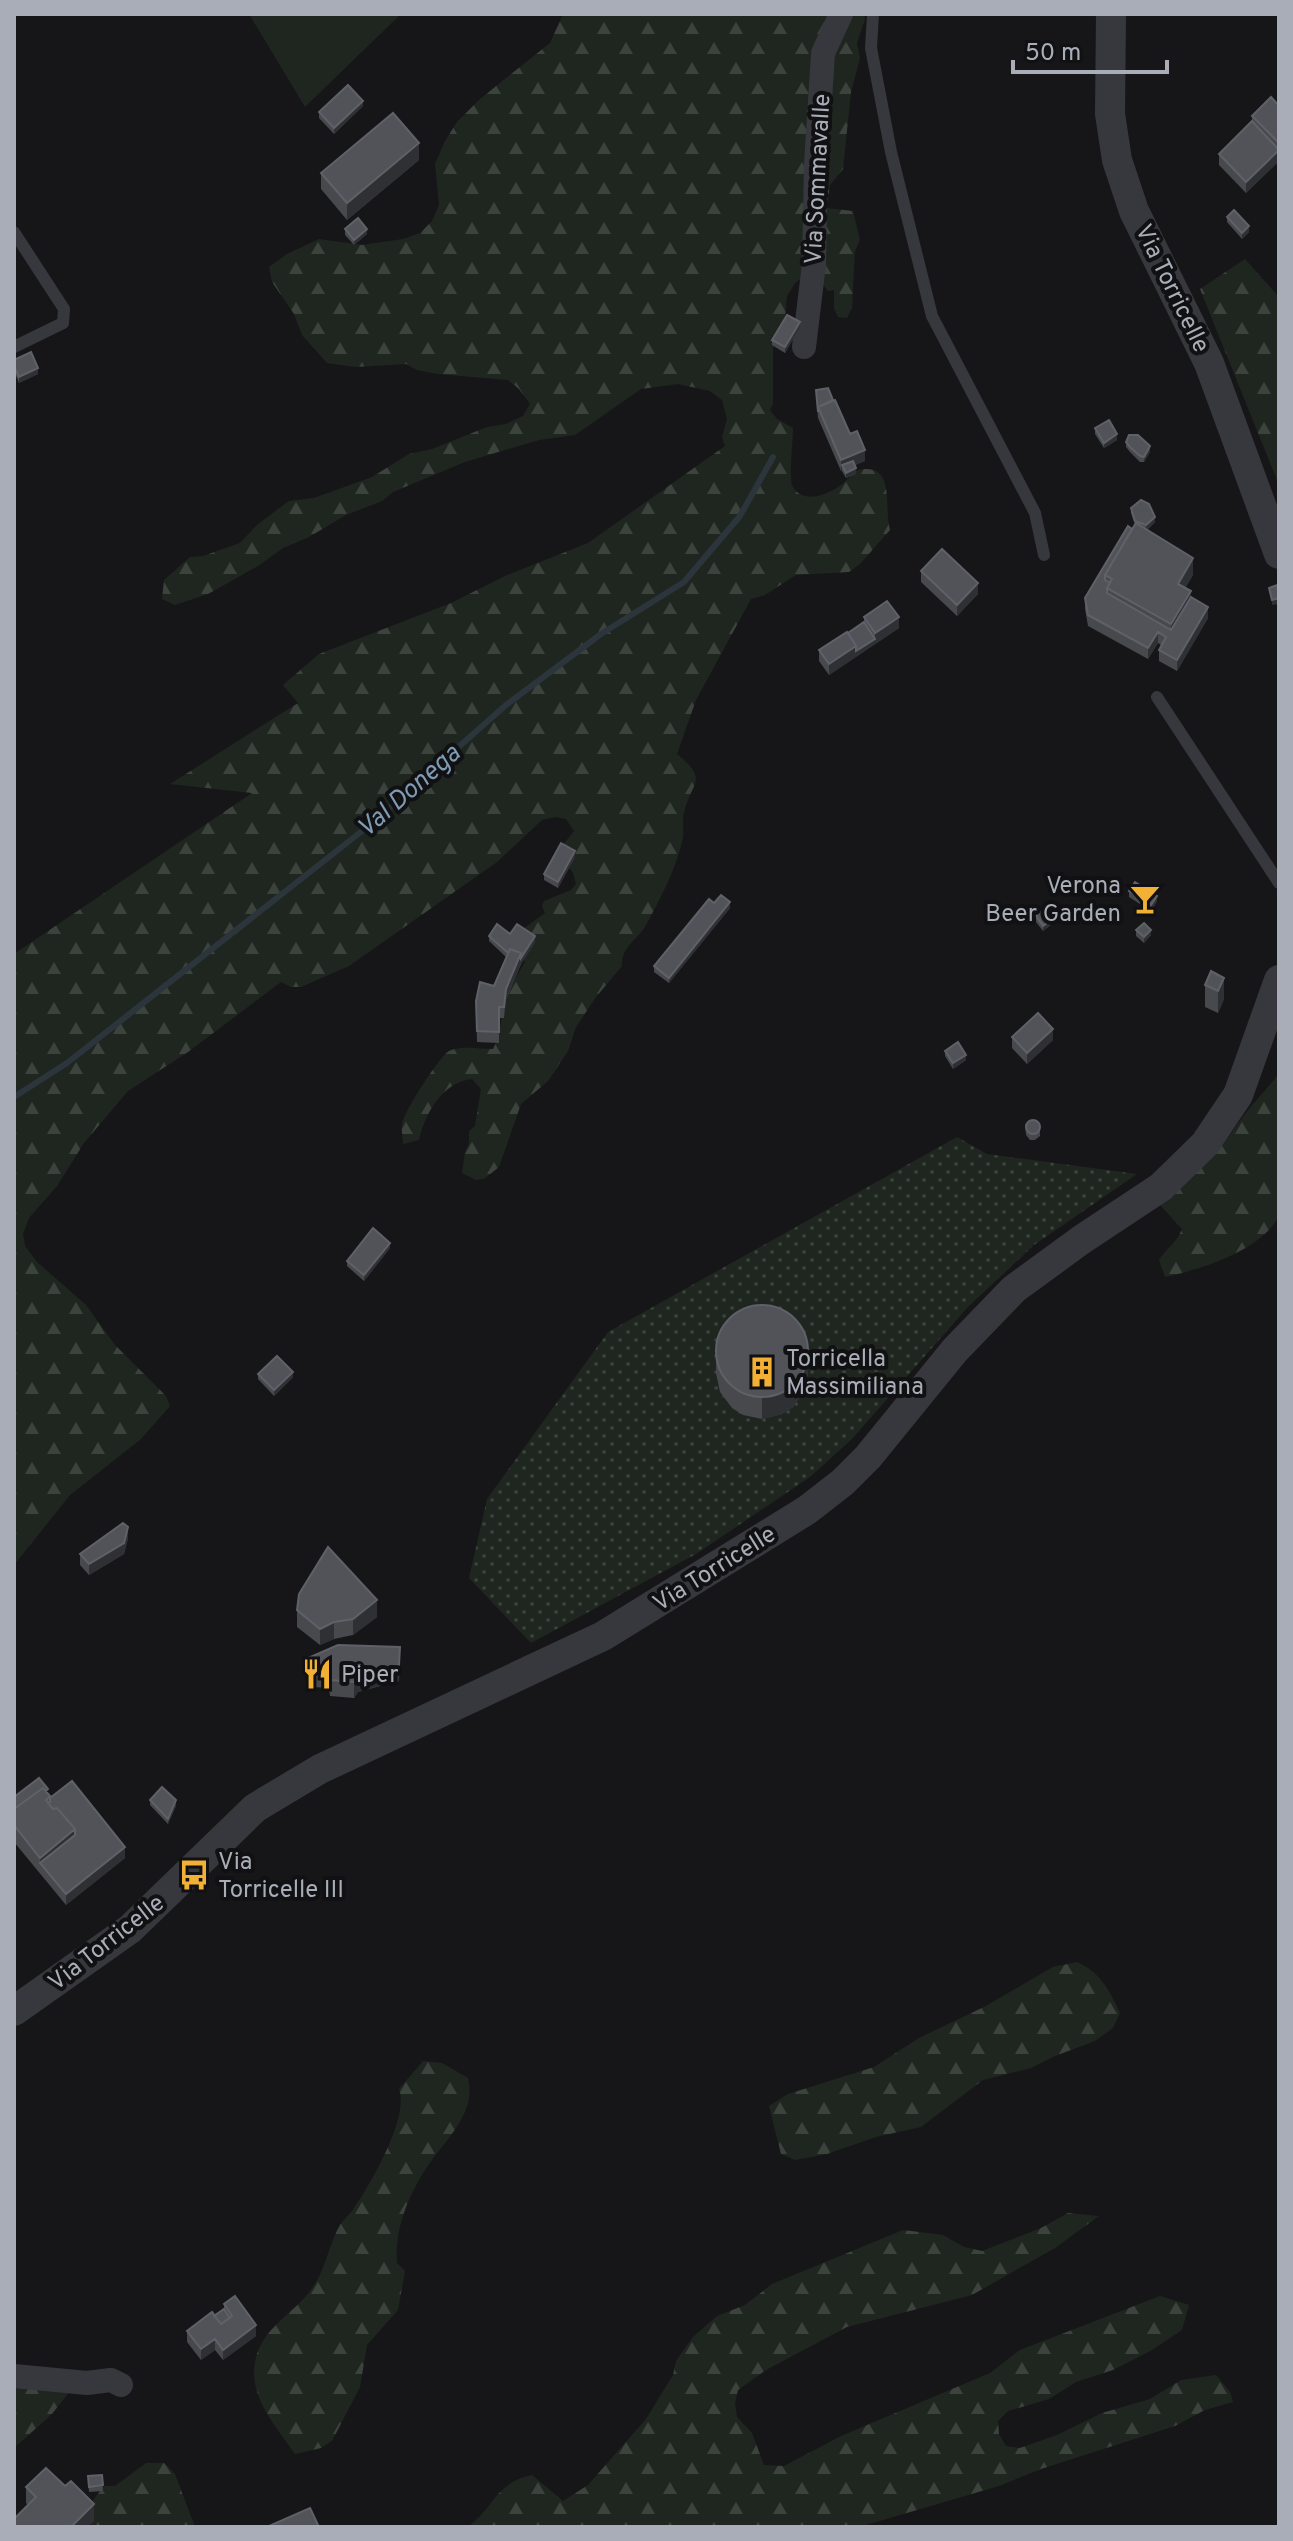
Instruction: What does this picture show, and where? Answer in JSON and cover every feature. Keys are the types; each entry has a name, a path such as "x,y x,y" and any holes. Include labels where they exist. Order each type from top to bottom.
{"street":[{"name":"Via Sommavalle","path":"804,347 814,264 823,53 841,14"},
{"name":"Via Torricelle","path":"1111,14 1110,114 1117,160 1134,211 1209,363 1279,554"},
{"name":"Via Torricelle","path":"14,2011 130,1929 255,1808 320,1769 603,1636 781,1526 843,1482 868,1457 955,1350 1014,1289 1161,1187 1205,1144 1238,1095 1279,980"},
{"path":"14,2376 87,2383 111,2380 121,2385"}],"lane":[{"path":"873,14 871,48 888,137 932,316 1035,513 1044,555"},
{"path":"14,232 64,309 63,323 14,347"},
{"path":"1157,697 1279,883"}],"green space":[{"path":"249,14 401,14 305,107"},
{"path":"563,14 864,14 857,43 860,58 851,92 843,169 830,185 827,208 853,211 860,240 855,251 852,308 847,318 838,317 834,308 834,290 828,291 821,282 805,276 795,283 787,296 785,318 773,348 773,403 770,410 777,419 793,428 791,481 798,493 805,496 824,494 842,484 854,471 868,469 877,472 886,487 890,530 849,572 796,575 765,595 751,599 696,700 677,754 693,770 696,782 687,802 683,838 668,883 643,930 624,953 622,966 576,1027 568,1051 548,1081 521,1104 499,1167 484,1179 476,1180 462,1173 469,1131 475,1126 481,1089 472,1079 452,1086 436,1101 419,1140 403,1144 402,1125 422,1086 449,1051 493,1049 506,999 525,962 515,935 545,913 542,906 544,901 571,890 576,884 573,873 561,856 562,846 574,831 566,819 555,817 542,820 497,862 349,966 301,987 291,987 281,982 188,1052 128,1091 84,1143 57,1186 29,1218 23,1234 25,1246 37,1262 86,1305 115,1345 166,1396 170,1406 141,1439 70,1495 14,1565 14,954 252,793 170,784 298,703 283,685 319,654 451,603 505,576 588,543 725,446 722,437 727,419 722,400 710,391 678,384 641,389 575,435 539,440 465,462 346,515 283,548 208,594 175,605 162,599 164,580 190,557 203,556 240,543 258,524 289,501 314,498 372,477 409,454 432,449 523,416 530,404 508,380 437,374 406,364 356,367 327,363 302,335 294,314 272,282 269,267 287,254 319,239 362,245 403,239 420,233 432,221 439,205 435,164 457,122 480,99 550,43"},
{"path":"1245,259 1279,297 1279,485 1200,289"},
{"path":"1279,1074 1279,1216 1259,1239 1229,1257 1165,1277 1159,1260 1182,1229 1159,1204 1214,1156"},
{"path":"957,1137 987,1154 1137,1174 1034,1245 967,1308 852,1439 810,1477 696,1554 531,1643 469,1578 487,1499 608,1332"},
{"path":"1077,1962 1092,1971 1103,1983 1120,2013 1113,2028 1095,2041 1031,2068 983,2080 921,2127 876,2137 827,2154 795,2160 781,2154 769,2106 788,2094 874,2067 919,2038 984,2007 1053,1967"},
{"path":"423,2061 442,2063 468,2078 468,2104 457,2127 433,2159 408,2203 398,2238 397,2263 405,2271 398,2310 367,2345 360,2387 332,2441 321,2448 295,2454 260,2400 254,2375 258,2350 271,2330 306,2297 317,2280 340,2225 359,2200 386,2152 399,2116 399,2089"},
{"path":"1068,2213 1099,2216 1055,2248 972,2295 847,2327 766,2370 738,2390 735,2403 737,2417 752,2433 764,2465 784,2466 841,2436 990,2373 1020,2350 1160,2296 1189,2305 1182,2330 1113,2370 1076,2382 1049,2399 1008,2411 998,2421 999,2434 1006,2446 1020,2448 1057,2435 1102,2413 1150,2399 1181,2380 1216,2375 1230,2392 1233,2402 1205,2410 1175,2426 1041,2469 999,2486 859,2527 468,2527 503,2490 520,2479 532,2475 563,2501 588,2485 646,2419 673,2375 676,2361 693,2337 717,2316 745,2305 772,2284 903,2230 943,2235 964,2247 982,2251 1041,2228"},
{"path":"14,2371 78,2381 52,2414 14,2448"},
{"path":"146,2463 164,2463 175,2474 195,2527 90,2527 92,2522 86,2509 104,2486 115,2486"}],"building":[{"path":"348,85 363,101 334,128 319,112"},
{"path":"1271,97 1279,106 1279,143 1252,116"},
{"path":"393,113 419,143 347,203 321,173"},
{"path":"1252,121 1279,150 1246,182 1219,154"},
{"path":"1234,210 1249,226 1242,233 1227,217"},
{"path":"358,218 367,229 354,240 345,229"},
{"path":"787,315 800,322 785,347 772,340"},
{"path":"31,352 38,368 19,377 14,360"},
{"path":"828,388 833,400 818,407 818,412 816,390"},
{"path":"835,400 850,434 857,431 865,450 841,460 818,407"},
{"path":"1109,420 1117,434 1104,443 1095,428"},
{"path":"1129,435 1138,435 1150,446 1144,457 1126,442"},
{"path":"853,461 856,468 846,473 842,465"},
{"path":"1141,500 1149,504 1155,517 1146,525 1135,521 1131,508"},
{"path":"1136,523 1193,558 1178,584 1191,591 1171,624 1107,588 1112,579 1105,575"},
{"path":"1128,526 1132,529 1105,575 1105,580 1110,583 1107,593 1171,630 1191,597 1208,607 1177,660 1159,650 1166,637 1158,632 1148,648 1088,615 1085,598"},
{"path":"942,549 978,583 957,605 921,571"},
{"path":"1277,585 1279,598 1272,600 1269,588"},
{"path":"887,601 899,617 875,633 864,617"},
{"path":"864,622 875,639 856,651 848,633"},
{"path":"847,632 856,646 829,664 819,650"},
{"path":"561,843 575,851 558,882 544,874"},
{"path":"1135,882 1157,896 1151,905 1129,891"},
{"path":"721,895 730,902 669,978 654,966 709,899 714,903"},
{"path":"1049,905 1057,915 1043,926 1036,916"},
{"path":"1144,923 1151,930 1144,937 1136,930"},
{"path":"497,924 510,934 517,924 535,936 521,958 521,953 510,949 508,953 489,936"},
{"path":"510,949 521,953 506,989 504,1007 499,1007 499,1032 477,1031 476,1001 480,982 494,986"},
{"path":"1211,971 1224,978 1218,991 1205,985"},
{"path":"1038,1013 1053,1029 1027,1053 1012,1037"},
{"path":"958,1042 966,1055 953,1063 945,1051"},
{"path":"1033,1120 1040,1127 1033,1134 1026,1127"},
{"path":"373,1228 390,1243 364,1275 347,1261"},
{"name":"Torricella Massimiliana","path":"762,1305 779,1309 794,1319 804,1334 808,1351 804,1368 794,1383 779,1393 762,1397 745,1393 730,1383 720,1368 716,1351 720,1334 730,1319 745,1309"},
{"path":"277,1356 293,1372 274,1390 258,1374"},
{"path":"123,1523 128,1527 124,1543 89,1564 80,1554"},
{"path":"328,1547 377,1600 353,1619 334,1622 320,1629 297,1610 299,1594"},
{"path":"338,1645 400,1647 399,1665 358,1676 354,1682 330,1680 329,1672 313,1671 308,1658"},
{"path":"39,1778 48,1789 43,1788 14,1809 14,1797"},
{"path":"72,1781 125,1847 66,1894 40,1863 75,1835 75,1829 57,1808 53,1809 48,1803"},
{"path":"162,1787 176,1800 168,1819 150,1800"},
{"path":"43,1788 50,1796 46,1800 53,1809 57,1808 75,1829 40,1858 14,1825 14,1809"},
{"path":"235,2296 256,2325 223,2350 215,2339 201,2349 187,2331 212,2312 221,2324 232,2316 224,2304"},
{"path":"224,2309 230,2318 221,2324 214,2316"},
{"path":"46,2468 65,2486 71,2481 94,2504 71,2527 14,2527 14,2519 36,2497 26,2487"},
{"path":"102,2475 103,2485 89,2487 88,2476"},
{"path":"310,2508 319,2527 267,2527"}],"waterway":[{"name":"Val Donega","path":"14,1097 67,1063 376,820 506,705 601,634 684,582 740,516 773,457"}],"place":[{"name":"Verona Beer Garden","path":"1145,899"},
{"name":"Torricella Massimiliana","path":"762,1372"},
{"name":"Piper","path":"317,1674"},
{"name":"Via Torricelle III","path":"194,1875"}]}
